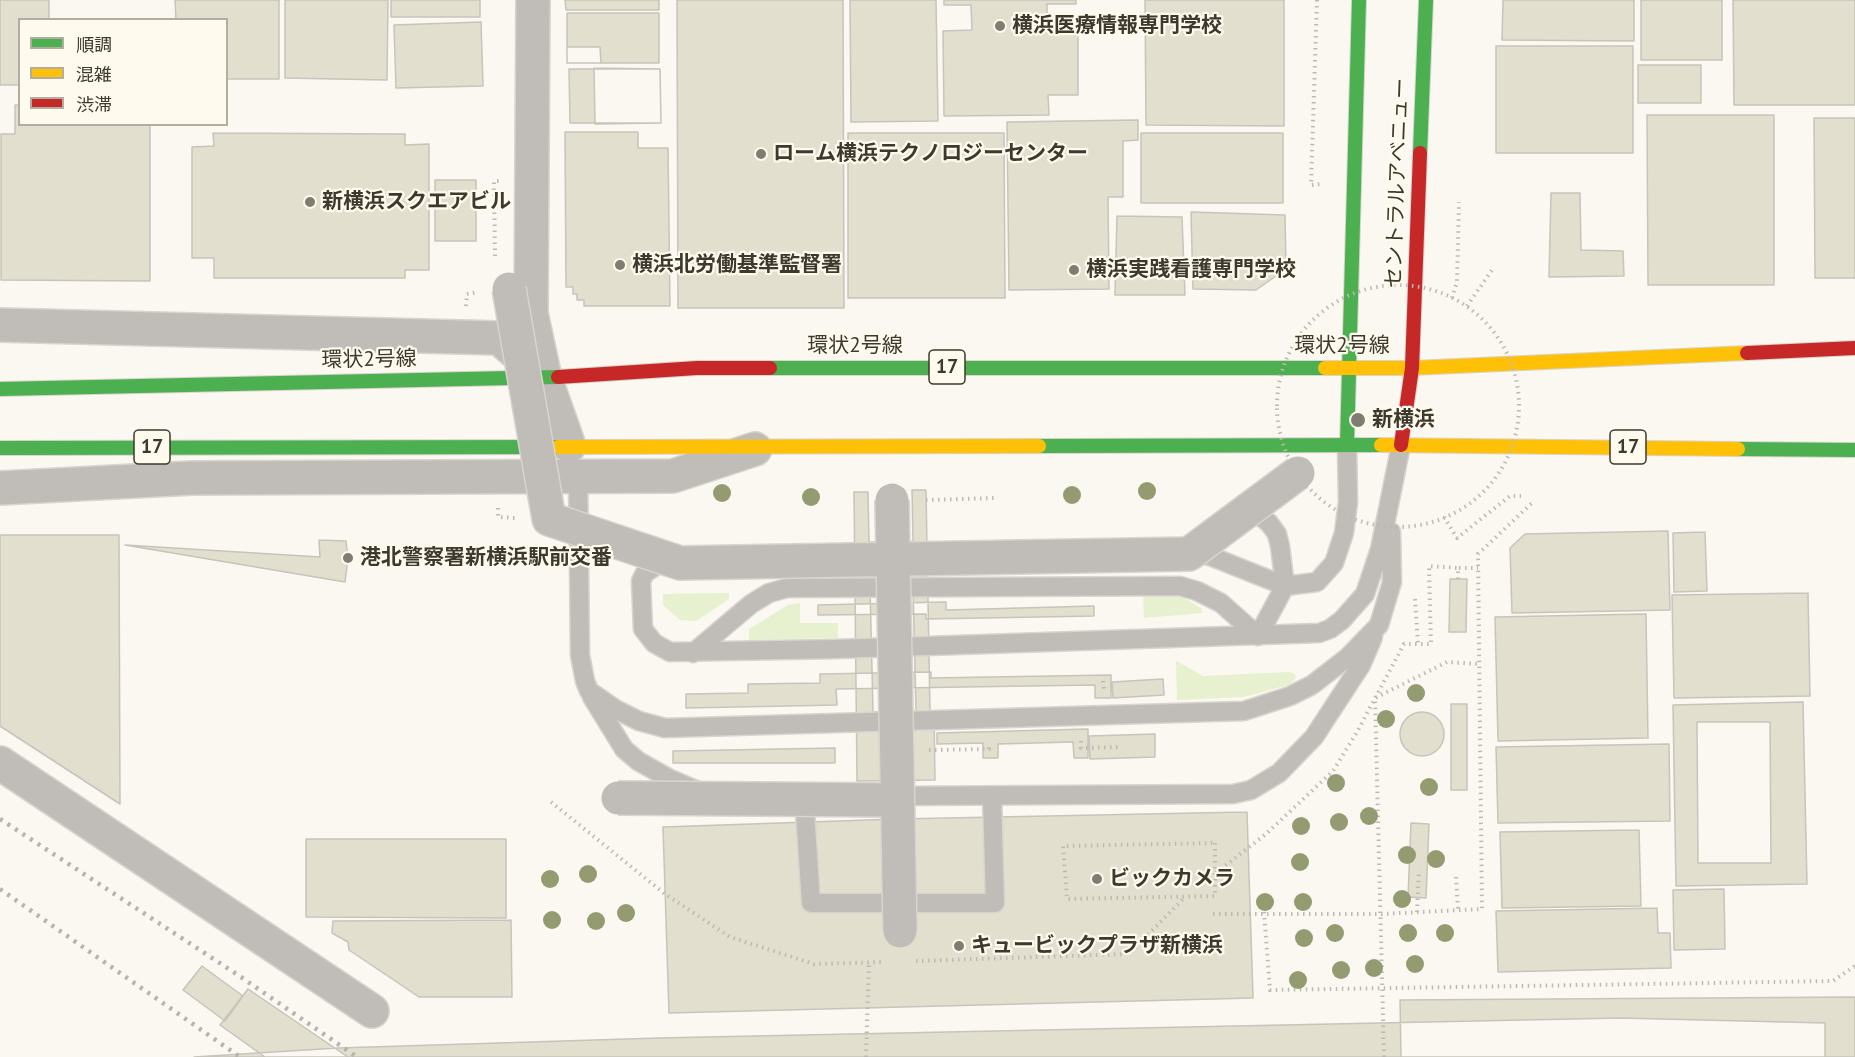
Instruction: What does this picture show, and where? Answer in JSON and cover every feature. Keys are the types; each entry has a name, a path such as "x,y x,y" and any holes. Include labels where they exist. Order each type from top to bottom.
{"main road":[{"name":"セントラルアベニュー","path":"1347,445 1359,0"},
{"name":"セントラルアベニュー","path":"1401,445 1412,368 1426,0"},
{"name":"環状2号線","path":"0,389 545,378 697,368 1412,368 1855,348"},
{"name":"17","path":"760,447 1401,445 1855,450"},
{"name":"17","path":"0,448 303,447 574,461"}],"street":[{"path":"533,0 531,313 545,378 574,461"},
{"path":"509,289 549,527 680,563 1189,554 1298,473"},
{"path":"0,325 499,338 545,378"},
{"path":"0,488 574,461 673,476 760,447"},
{"path":"892,500 900,931"},
{"path":"0,763 372,1011"},
{"path":"618,798 897,800"}],"lane":[{"path":"1347,445 1348,502 1344,533 1334,563 1317,582 1285,586 1210,556 1176,549 665,560 645,573 641,581 643,629 654,643 670,652 693,653 1319,633 1330,629 1356,607 1365,594 1380,549 1401,445"},
{"path":"574,461 580,655 589,691 624,749 638,761 670,779 701,792 729,796 1233,795 1251,790 1279,773 1314,737 1361,665 1379,625 1392,582 1390,500"},
{"path":"1176,549 1224,514 1245,512 1258,515 1277,534 1285,586 1258,636"},
{"path":"693,653 751,604 769,593 787,588 1180,586 1197,591 1221,603 1258,636"},
{"path":"589,691 615,709 639,721 665,728 1244,711 1290,696 1312,685 1348,657 1379,625"},
{"path":"804,796 811,903 995,903 992,796"}],"path":[{"path":"1452,298 1457,282 1460,202"},
{"path":"1467,306 1492,270"},
{"path":"1374,287 1423,287 1452,298 1467,306 1486,322 1504,349 1518,388 1519,412 1516,436 1507,459 1494,480 1477,498 1444,517 1410,526 1386,526 1362,521 1339,511 1319,497 1298,473 1281,436 1277,412 1278,387 1284,363 1295,341 1310,322 1343,298 1374,287"},
{"path":"1444,517 1457,538 1510,496 1521,496"},
{"path":"926,500 995,498"},
{"path":"1213,914 1264,912 1381,914 1482,909 1478,554 1532,503"},
{"path":"1216,873 1215,843 1063,846 1067,899 1215,896 1216,873 1266,834 1333,771 1404,644 1431,644 1429,566 1478,568"},
{"path":"1458,568 1458,579"},
{"path":"1375,698 1448,662 1479,664"},
{"path":"1375,698 1384,1057"},
{"path":"1082,738 1082,748 1122,747"},
{"path":"940,750 989,749"},
{"path":"1417,912 1419,870"},
{"path":"1456,877 1458,910"},
{"path":"1264,912 1270,990 1833,981 1855,966"},
{"path":"866,1057 869,962"}],"green space":[{"path":"729,593 729,599 696,621 680,620 663,605 663,594"},
{"path":"1143,597 1183,597 1201,608 1203,613 1144,618"},
{"path":"800,603 800,623 838,623 838,638 749,640 749,629 788,605"},
{"path":"1176,661 1203,676 1289,672 1295,674 1296,678 1288,685 1244,697 1177,700"}],"building":[{"path":"0,0 49,0 49,18 18,18 18,85 0,85"},
{"path":"175,0 279,0 279,79 228,79 228,18 176,18"},
{"path":"285,0 388,0 387,80 285,78"},
{"path":"391,0 480,0 480,17 391,17"},
{"path":"565,0 659,0 659,10 566,10"},
{"name":"ローム横浜テクノロジーセンター","path":"677,0 843,0 844,308 678,308"},
{"path":"850,0 936,0 938,121 851,122"},
{"path":"944,0 1076,0 1076,4 1047,4 1047,30 1078,29 1078,95 1048,95 1049,115 944,116 943,31 972,30 971,5 944,5"},
{"path":"1145,0 1284,0 1284,126 1146,125"},
{"path":"1503,0 1634,0 1634,41 1502,40"},
{"path":"1641,0 1722,0 1722,60 1641,60"},
{"path":"1733,0 1855,0 1855,105 1734,105"},
{"path":"567,13 659,13 659,63 567,63"},
{"path":"481,22 483,86 396,88 394,25"},
{"path":"1496,46 1633,46 1633,153 1496,153"},
{"path":"567,47 600,47 601,63 567,63"},
{"path":"1638,65 1701,65 1701,103 1638,103"},
{"path":"594,68 660,69 661,123 595,124"},
{"path":"569,69 660,69 661,123 570,123"},
{"path":"15,105 18,105 18,126 150,126 150,281 1,280 1,134 15,134"},
{"path":"1647,115 1774,115 1774,285 1648,285"},
{"path":"1814,118 1855,118 1855,278 1815,278"},
{"path":"1138,120 1138,140 1123,141 1123,197 1108,197 1109,289 1009,290 1007,122"},
{"path":"565,132 638,132 638,148 668,148 670,306 584,306 584,300 577,300 577,294 573,294 573,287 566,287"},
{"name":"新横浜スクエアビル","path":"213,133 405,134 405,145 429,144 429,270 405,270 405,278 214,278 214,258 192,258 192,147 214,146"},
{"path":"848,133 1004,133 1005,298 848,298"},
{"path":"1141,133 1283,133 1283,203 1141,203"},
{"path":"435,180 476,180 476,241 435,241"},
{"path":"1551,193 1580,193 1581,250 1623,251 1624,276 1549,277"},
{"path":"1191,212 1285,215 1286,269 1256,290 1193,289"},
{"path":"1117,216 1182,217 1185,295 1115,295"},
{"path":"912,490 926,490 930,711 934,712 935,780 857,781 854,492 868,492 869,542 913,541","holes":["870,586 913,586 916,711 873,712"]},
{"path":"1668,531 1670,610 1512,613 1510,548 1525,534"},
{"path":"1705,532 1707,591 1674,592 1673,533"},
{"path":"0,535 119,535 120,804 0,726"},
{"path":"319,540 346,541 348,558 345,582 125,545 320,557"},
{"path":"1450,579 1467,579 1466,632 1449,632"},
{"path":"1808,593 1810,696 1674,698 1672,595"},
{"path":"946,602 946,610 1094,606 1094,616 926,619 926,614 818,615 818,605"},
{"path":"1646,614 1648,738 1498,741 1495,617"},
{"path":"931,672 931,678 1111,675 1111,698 1095,698 1095,685 836,689 837,705 686,708 686,694 748,693 748,684 820,683 820,674"},
{"path":"1163,679 1164,695 1113,698 1112,682"},
{"path":"1803,702 1807,884 1676,886 1673,705"},
{"path":"1451,704 1467,704 1467,790 1451,790"},
{"path":"1422,712 1431,713 1438,718 1443,725 1443,743 1438,750 1431,755 1422,756 1413,755 1406,750 1401,743 1400,734 1401,725 1406,718 1413,713"},
{"path":"1697,722 1770,722 1771,863 1698,863"},
{"path":"1088,729 1088,758 1074,758 1073,742 998,744 998,758 983,758 983,743 937,744 937,733"},
{"path":"1155,734 1155,757 1090,759 1089,736"},
{"path":"1669,744 1670,821 1498,823 1496,747"},
{"path":"835,748 835,763 673,763 673,751"},
{"name":"キュービックプラザ新横浜","path":"1247,812 1253,998 669,1013 663,827 897,819"},
{"path":"1411,823 1429,824 1426,898 1408,897"},
{"path":"1639,830 1641,906 1502,908 1500,832"},
{"path":"306,839 506,839 506,918 306,917"},
{"path":"1724,889 1725,949 1674,950 1673,890"},
{"path":"1657,908 1658,933 1670,933 1671,968 1498,972 1496,911"},
{"path":"511,920 512,997 419,997 349,950 348,942 332,933 333,921"},
{"path":"202,966 243,996 225,1021 183,990"},
{"path":"248,989 348,1057 265,1057 220,1025"},
{"path":"1855,997 1855,1057 1401,1057 1400,1000"},
{"path":"1620,1018 1825,1023 1825,1057 194,1057 338,1048 659,1038"}],"railway":[{"path":"0,819 238,975 357,1057"},
{"path":"0,889 240,1057"}],"traffic: fast":[{"path":"1347,445 1359,0"},
{"path":"1420,153 1426,0"},
{"path":"770,368 1325,368"},
{"path":"0,389 558,377"},
{"path":"1039,446 1381,445"},
{"path":"0,448 558,447"},
{"path":"1738,449 1855,450"}],"traffic: slow":[{"path":"1325,368 1412,368 1747,353"},
{"path":"1381,445 1738,449"},
{"path":"558,447 1039,446"}],"traffic: jam":[{"path":"1401,445 1412,368 1420,153"},
{"path":"1747,353 1855,348"},
{"path":"558,377 697,368 770,368"}],"place":[{"name":"横浜医療情報専門学校","path":"1000,26"},
{"name":"ローム横浜テクノロジーセンター","path":"761,154"},
{"name":"新横浜スクエアビル","path":"310,202"},
{"name":"横浜北労働基準監督署","path":"620,265"},
{"name":"横浜実践看護専門学校","path":"1074,270"},
{"name":"新横浜","path":"1358,420"},
{"name":"港北警察署新横浜駅前交番","path":"348,558"},
{"name":"ビックカメラ","path":"1097,879"},
{"name":"キュービックプラザ新横浜","path":"959,946"}]}
